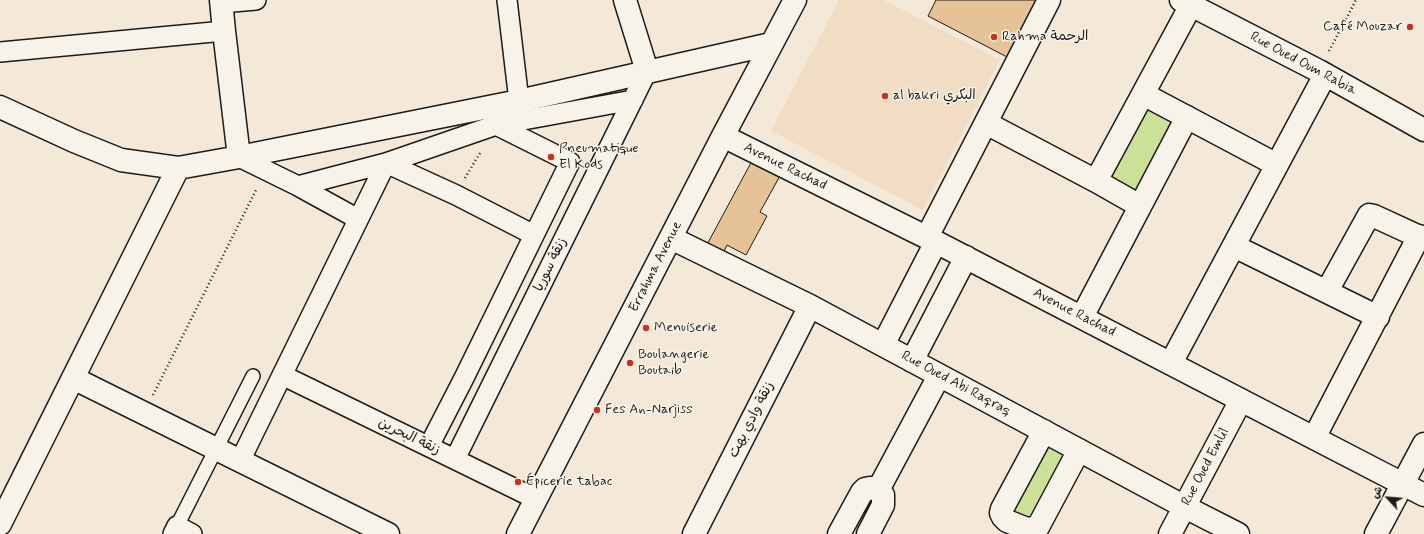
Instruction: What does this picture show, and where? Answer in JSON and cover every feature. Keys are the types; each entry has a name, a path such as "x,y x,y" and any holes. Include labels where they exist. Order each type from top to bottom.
{"street":[{"path":"239,157 221,2 256,0"},
{"path":"507,0 519,101"},
{"path":"625,0 647,71"},
{"name":"Errahma Avenue","path":"518,534 794,0"},
{"path":"882,345 986,123 1049,0"},
{"path":"1096,181 1143,94 1186,2"},
{"name":"Rue Oued Oum Rabia","path":"1186,2 1322,73 1424,130"},
{"path":"0,52 224,31"},
{"path":"0,107 74,141 121,160 178,168 519,101 771,44"},
{"name":"زنقة سوريا","path":"455,459 647,71"},
{"path":"1170,363 1278,165 1322,73"},
{"path":"1143,94 1278,165"},
{"path":"298,186 386,163 496,125 633,100"},
{"path":"1082,317 1187,117"},
{"path":"986,123 1140,206"},
{"name":"زنقة سوريا","path":"429,446 570,162 496,125"},
{"name":"Avenue Rachad","path":"723,136 932,239 1424,495"},
{"path":"239,157 298,186 358,220"},
{"path":"386,163 456,195 534,235"},
{"path":"240,461 386,163"},
{"path":"0,524 178,168"},
{"path":"1314,438 1421,237 1374,216 1368,215 1327,291"},
{"name":"Rue Oued Abi Raqraq","path":"671,238 810,306 1238,534"},
{"path":"1234,246 1378,317"},
{"path":"912,361 966,257"},
{"name":"زنقة وادي بهت","path":"694,534 810,306"},
{"name":"زنقة البحرين","path":"282,375 536,499"},
{"path":"878,490 939,376"},
{"path":"73,378 388,534"},
{"name":"Rue Oued Emlil","path":"1170,534 1241,400"},
{"path":"1044,431 1002,509 1001,513 1003,517 1016,530 1038,527 1079,450"},
{"path":"1376,534 1424,444"},
{"path":"839,534 862,492 865,489 870,488 878,490 883,495 883,505 868,534"}],"lane":[{"path":"181,531 217,449 253,376"}],"path":[{"path":"1322,73 1356,0"},
{"path":"456,195 496,125"},
{"path":"144,413 267,170"}],"shaded area":[{"name":"al bakri البكري","path":"839,0 883,0 1000,60 923,210 771,131"}],"green space":[{"path":"1143,94 1187,117 1140,206 1096,181"},
{"path":"1044,431 1079,450 1038,527 1003,517"}],"building":[{"name":"Rahma الرحمة","path":"936,0 1039,0 1009,58 928,16"},
{"path":"753,159 781,174 760,212 767,216 746,255 727,245 720,260 703,252"}],"place":[{"name":"Café Mouzar","path":"1410,27"},
{"name":"Rahma الرحمة","path":"994,37"},
{"name":"al bakri البكري","path":"885,96"},
{"name":"Pneumatique El Kods","path":"551,157"},
{"name":"Menuiserie","path":"646,328"},
{"name":"Boulangerie Boutaib","path":"630,363"},
{"name":"Fes An-Narjiss","path":"597,410"},
{"name":"Épicerie tabac","path":"518,482"}]}
